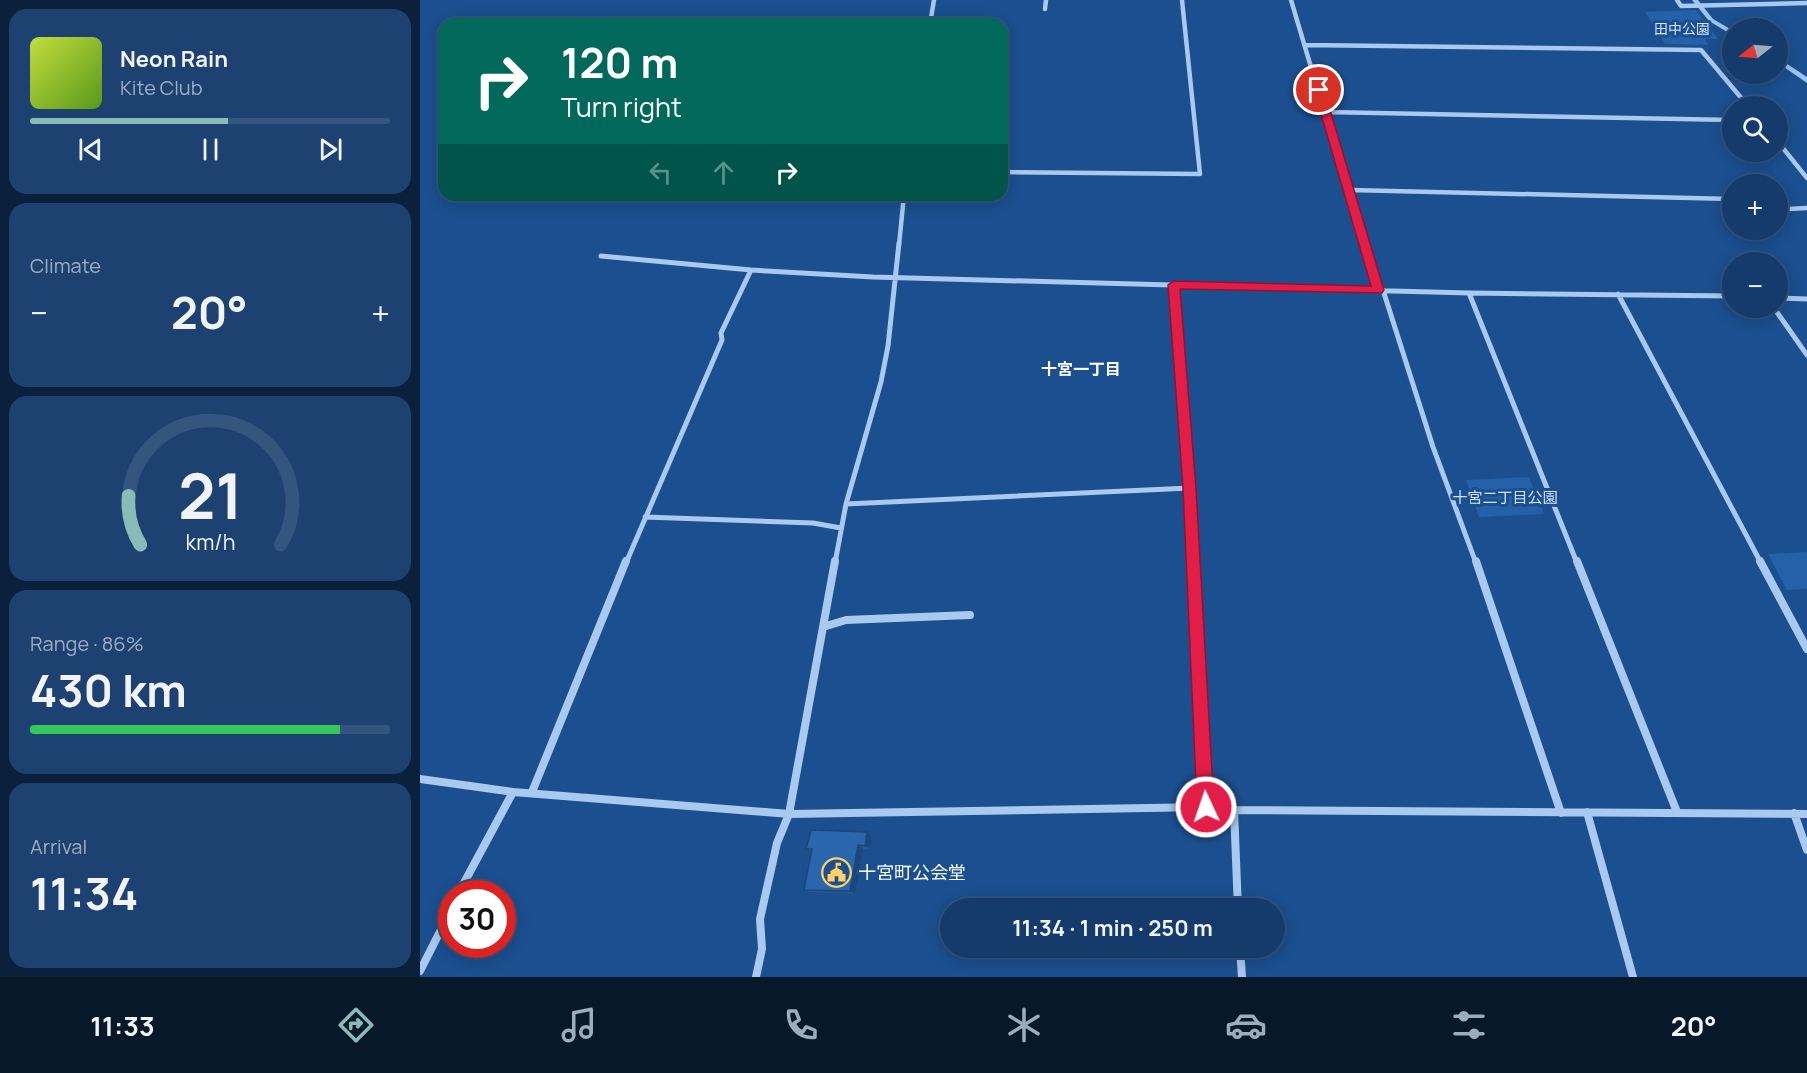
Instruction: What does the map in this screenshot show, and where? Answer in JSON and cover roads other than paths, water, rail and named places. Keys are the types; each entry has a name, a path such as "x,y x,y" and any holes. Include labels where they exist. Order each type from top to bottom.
{"street":[{"path":"931,18 934,0"},
{"path":"1045,9 1046,0"},
{"path":"1008,172 1200,174 1182,0"},
{"path":"1291,0 1381,290 1433,447 1475,559 1561,813"},
{"path":"1677,0 1682,6 1807,3"},
{"path":"1305,45 1701,50 1740,96"},
{"path":"1326,112 1722,120"},
{"path":"1788,154 1807,178"},
{"path":"1350,190 1722,199"},
{"path":"756,977 762,949 760,919 777,843 789,814 846,504 881,382 888,346 903,201"},
{"path":"1788,209 1807,208"},
{"path":"602,256 751,270 894,278 1722,296"},
{"path":"532,792 645,517 722,340 721,333 751,270"},
{"path":"1174,285 1190,488 1206,807"},
{"path":"1468,292 1677,812"},
{"path":"1618,294 1807,649"},
{"path":"1788,298 1807,299"},
{"path":"1781,318 1807,355"},
{"path":"846,504 1190,488"},
{"path":"645,517 813,523 841,528"},
{"path":"823,627 846,620 969,615"},
{"path":"420,779 513,792 789,814 1206,807 1234,810 1807,814"},
{"path":"466,880 513,792"},
{"path":"1234,810 1238,898"},
{"path":"1587,812 1633,977"},
{"path":"1794,813 1807,850"},
{"path":"420,971 438,936"},
{"path":"1241,958 1242,977"}],"waterway":[{"path":"1695,0 1711,20 1722,27"},
{"path":"1788,66 1807,81"}],"place":[{"name":"十宮町公会堂","path":"837,872"}],"district":[{"name":"十宮一丁目","path":"1081,369"}],"park label":[{"name":"田中公園","path":"1682,28"},
{"name":"十宮二丁目公園","path":"1505,497"}]}
